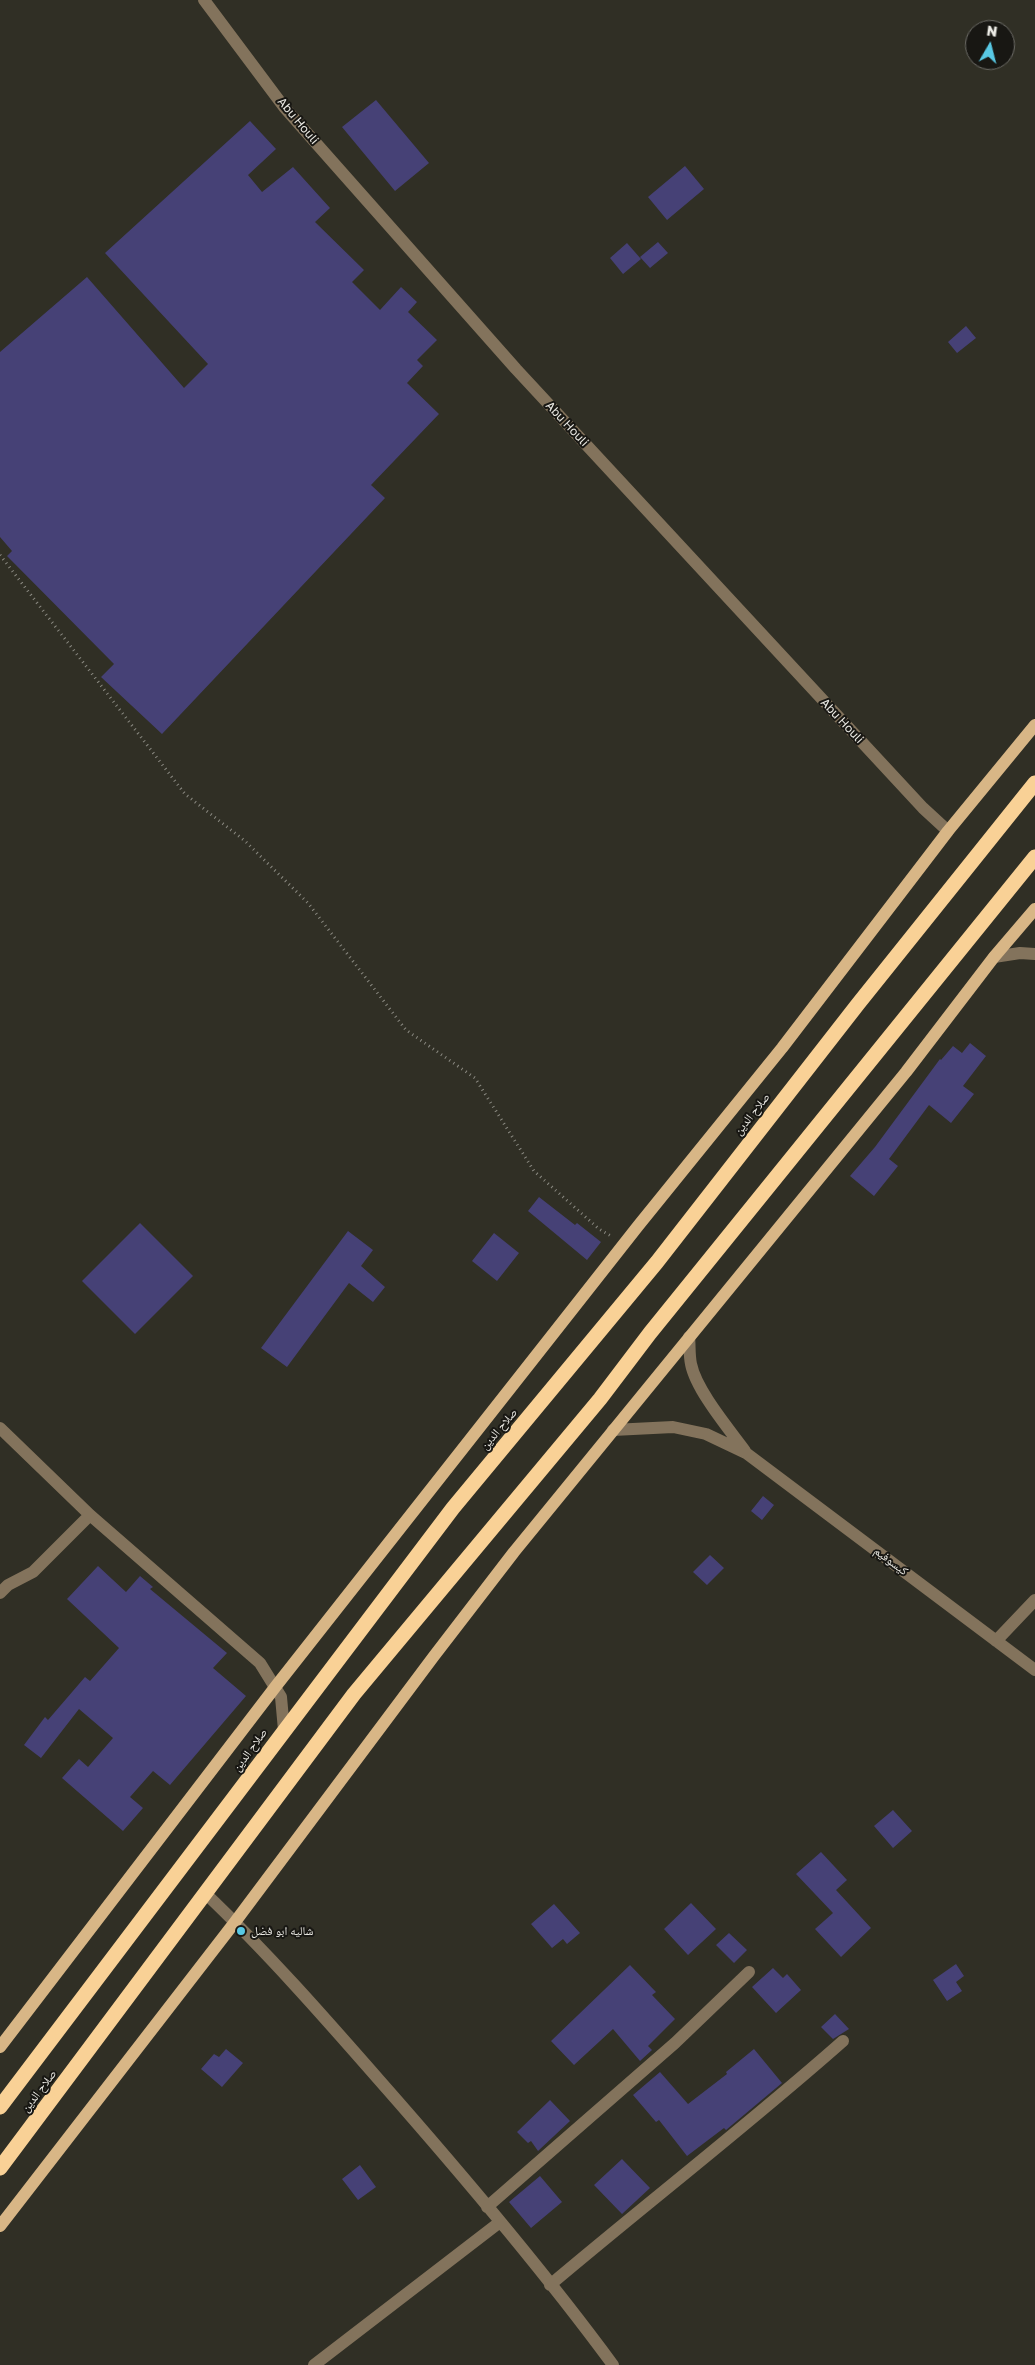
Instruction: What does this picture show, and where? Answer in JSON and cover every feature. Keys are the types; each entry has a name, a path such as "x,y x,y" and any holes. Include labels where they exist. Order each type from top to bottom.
{"highway":[{"name":"صلاح الدين","path":"0,2106 209,1833 284,1730 453,1508 656,1262 858,1004 1035,783"},
{"name":"صلاح الدين","path":"0,2168 354,1694 600,1399 655,1326 1035,857"}],"main road":[{"path":"0,2047 276,1686 625,1243 782,1048 948,831 1035,725"},
{"path":"0,2226 235,1922 514,1552 906,1072 994,957 1035,909"}],"street":[{"name":"Abu Houli","path":"204,0 284,107 516,369 923,808 948,831"},
{"path":"994,957 1020,953 1035,954"},
{"name":"كيسوفيم","path":"689,1336 691,1365 695,1376 717,1412 746,1453"},
{"name":"كيسوفيم","path":"613,1430 673,1427 706,1434 746,1453 1035,1670"},
{"path":"0,1428 90,1515 260,1663 276,1686 284,1708 284,1730"},
{"path":"0,1593 8,1585 33,1572 90,1515"},
{"path":"996,1641 1035,1600"},
{"path":"205,1893 314,2006 500,2222 613,2365"},
{"path":"487,2207 675,2043 748,1972"},
{"path":"550,2285 656,2195 788,2090 843,2041"},
{"path":"314,2365 500,2222"}],"path":[{"path":"0,556 185,794 245,840 308,903 406,1030 475,1078 534,1171 600,1229 625,1243"}],"building":[{"path":"376,100 429,163 395,191 342,127"},
{"path":"250,121 276,149 248,175 262,192 293,167 330,208 315,222 364,270 352,282 380,310 401,287 417,302 408,312 437,340 417,360 423,366 407,383 439,414 371,485 385,498 162,734 101,677 114,664 7,556 12,551 0,537 0,352 87,277 184,388 208,364 105,253"},
{"path":"685,166 704,189 667,220 648,197"},
{"path":"658,242 668,253 650,268 640,257"},
{"path":"627,243 641,259 623,274 610,258"},
{"path":"966,326 976,338 957,353 948,342"},
{"path":"970,1043 986,1056 963,1086 974,1094 951,1123 929,1105 889,1159 898,1166 874,1196 850,1176 875,1147 940,1059 953,1046 962,1053"},
{"path":"539,1197 575,1225 577,1223 601,1242 587,1260 528,1211"},
{"path":"140,1223 193,1276 135,1334 82,1281"},
{"path":"348,1231 373,1250 361,1266 385,1287 373,1302 349,1283 287,1367 261,1348"},
{"path":"494,1233 519,1253 497,1281 472,1261"},
{"path":"763,1496 774,1505 762,1520 751,1511"},
{"path":"710,1555 724,1568 707,1585 693,1572"},
{"path":"98,1566 126,1592 140,1576 153,1587 150,1589 227,1653 213,1668 246,1696 170,1785 153,1771 130,1797 143,1808 123,1831 62,1778 79,1759 88,1767 113,1738 79,1709 41,1758 24,1745 45,1717 48,1720 85,1677 90,1681 119,1648 67,1599"},
{"path":"893,1810 912,1831 893,1848 874,1826"},
{"path":"821,1852 847,1880 836,1890 871,1928 841,1957 815,1929 833,1913 796,1874"},
{"path":"691,1903 716,1929 688,1955 664,1929"},
{"path":"554,1904 580,1933 567,1944 563,1939 552,1948 531,1924"},
{"path":"729,1933 747,1950 734,1963 716,1945"},
{"path":"956,1964 964,1976 956,1982 962,1991 947,2001 933,1980"},
{"path":"630,1965 656,1992 652,1995 675,2019 648,2046 652,2050 640,2061 613,2029 574,2065 551,2041"},
{"path":"773,1968 783,1978 787,1974 801,1990 776,2013 752,1987"},
{"path":"835,2014 849,2029 833,2039 821,2027"},
{"path":"226,2049 243,2063 222,2087 201,2069 214,2054 219,2057"},
{"path":"754,2049 782,2083 726,2130 724,2128 687,2156 659,2120 656,2122 633,2095 660,2072 688,2104 727,2074 726,2072"},
{"path":"550,2100 570,2121 538,2151 531,2141 528,2143 517,2132"},
{"path":"622,2159 650,2188 622,2214 594,2185"},
{"path":"360,2165 376,2187 358,2200 342,2179"},
{"path":"540,2176 562,2202 531,2228 509,2202"}],"place":[{"name":"شاليه ابو فضل","path":"241,1931"}]}
